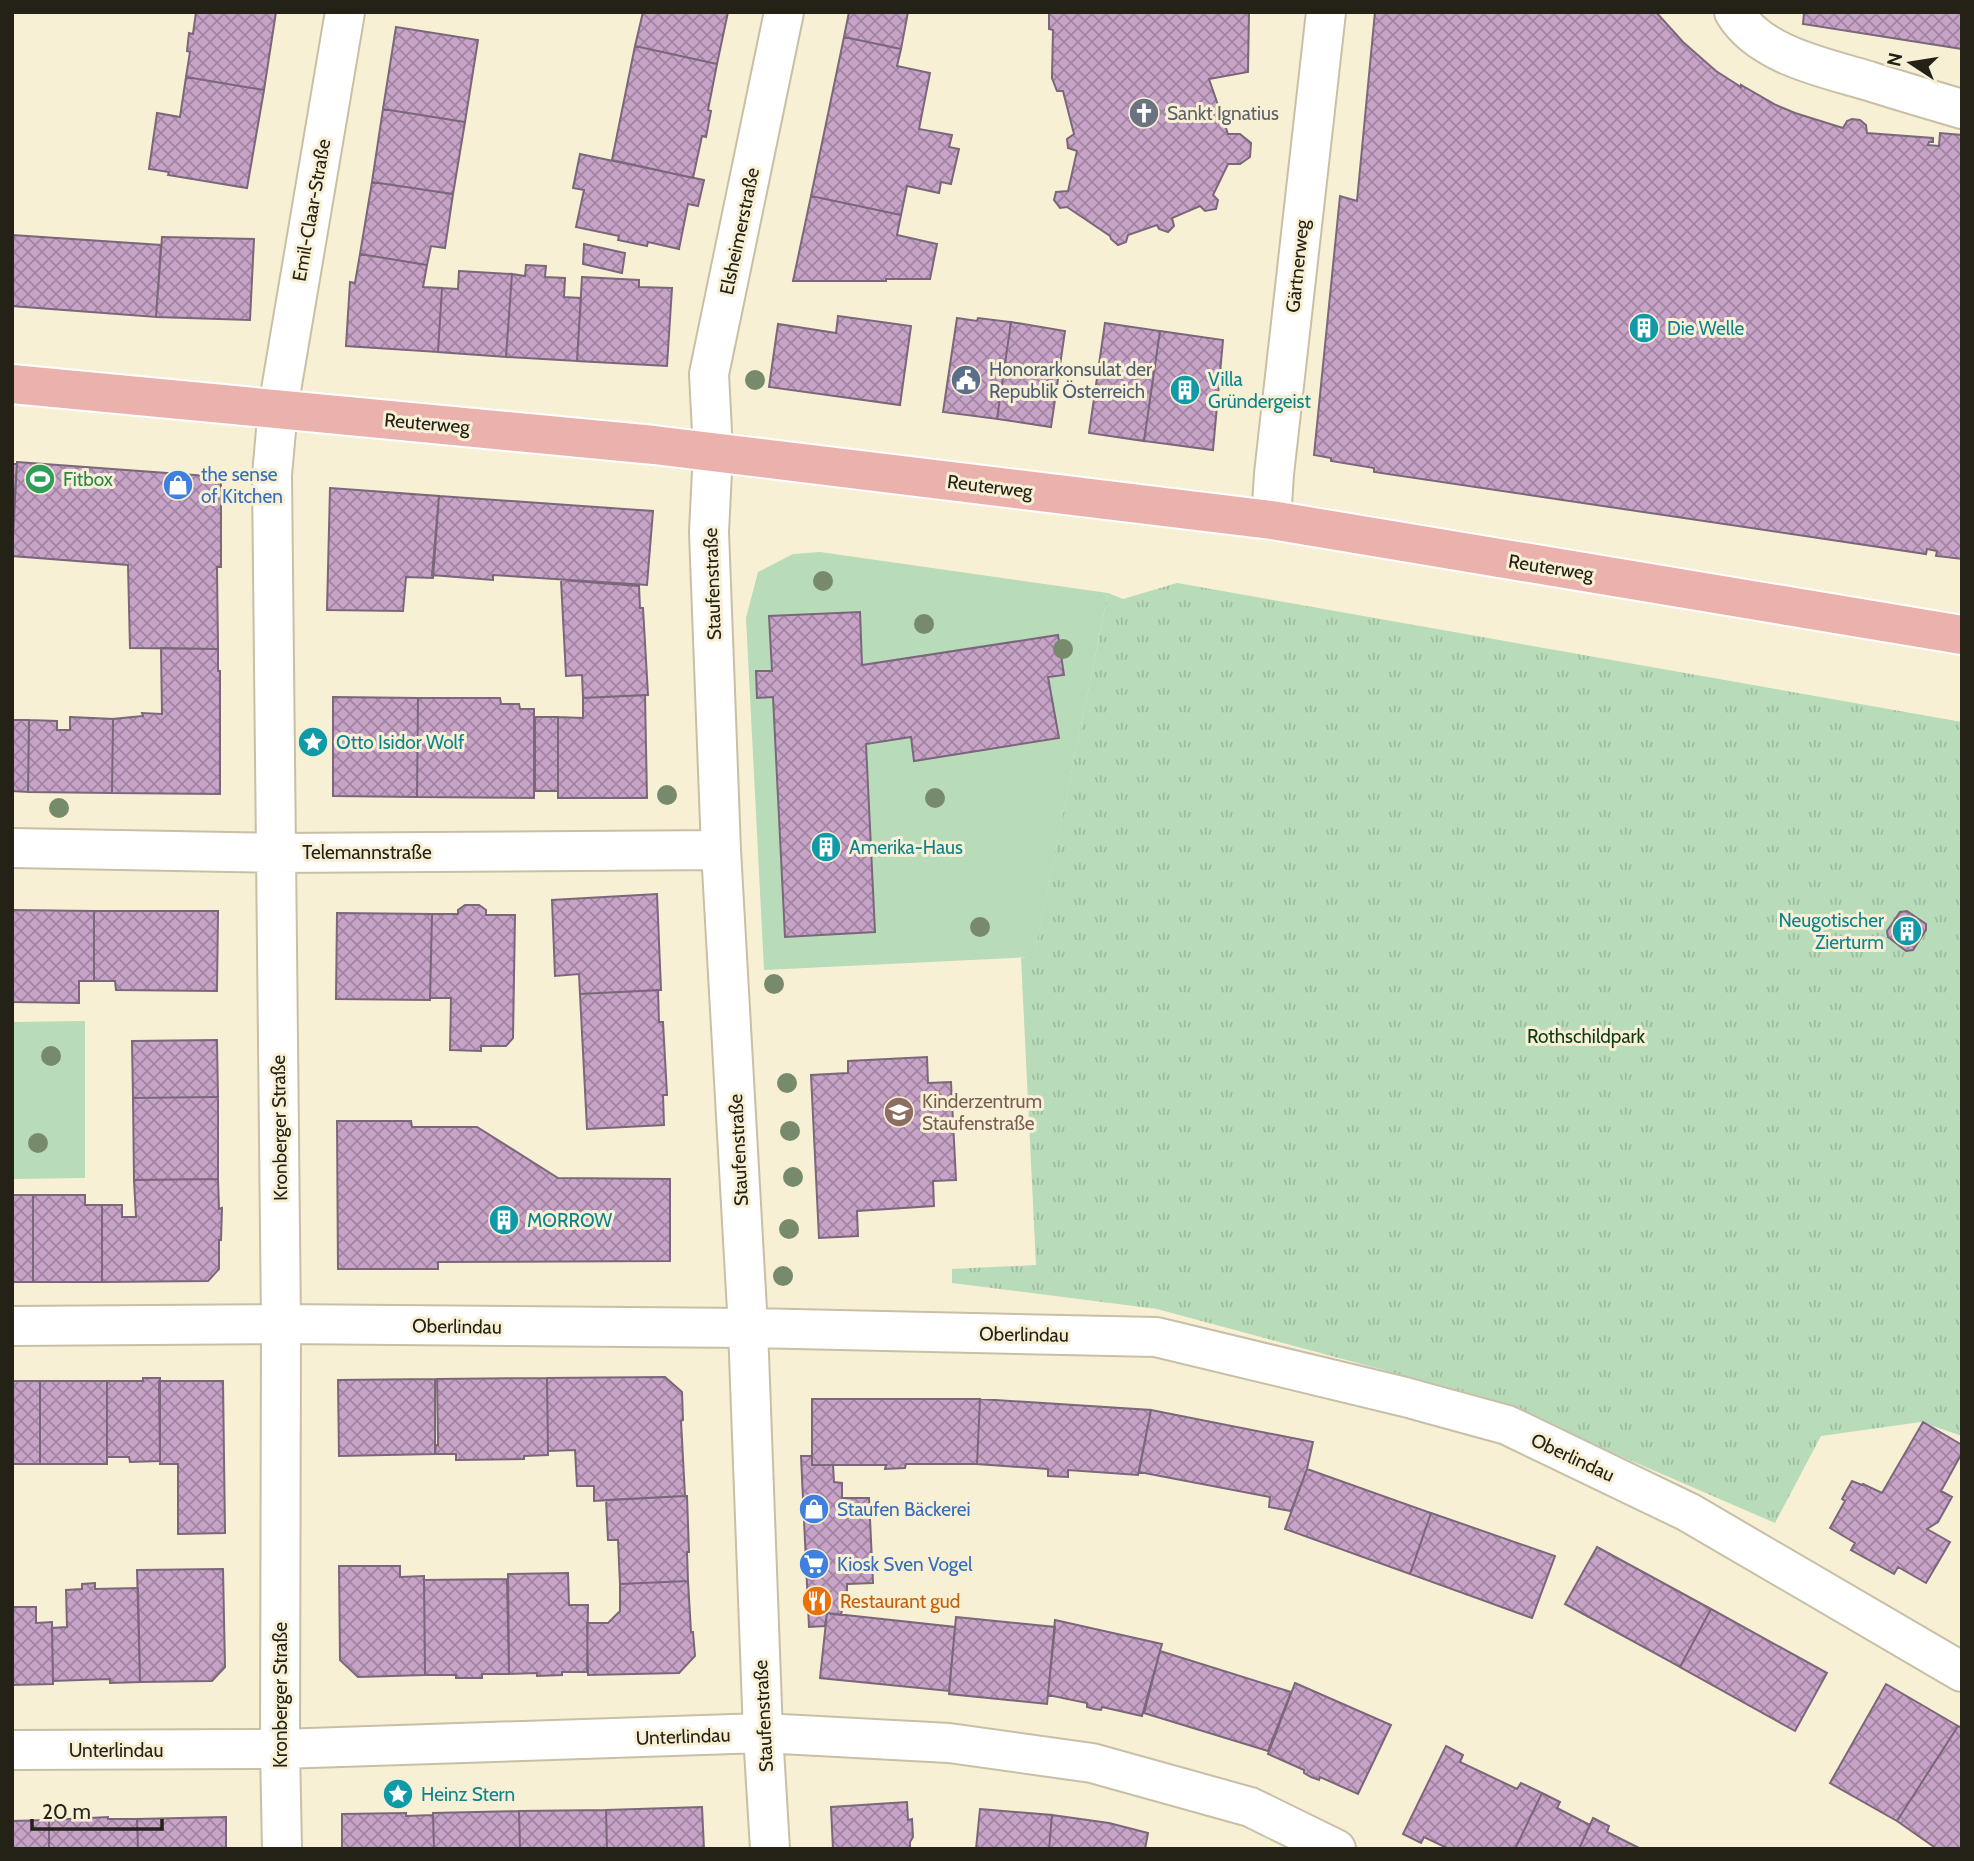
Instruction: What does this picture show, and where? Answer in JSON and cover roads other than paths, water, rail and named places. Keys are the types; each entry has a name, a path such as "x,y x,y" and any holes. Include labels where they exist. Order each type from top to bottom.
{"main road":[{"name":"Reuterweg","path":"12,384 713,451 790,463 1271,520 1962,635"}],"street":[{"name":"Emil-Claar-Straße","path":"278,408 345,12"},
{"name":"Elsheimerstraße","path":"713,451 709,374 784,12"},
{"name":"Gärtnerweg","path":"1271,520 1275,460 1326,12"},
{"path":"1734,12 1760,40 1789,56 1962,109"},
{"name":"Kronberger Straße","path":"278,408 272,475 281,1324 282,1849"},
{"name":"Staufenstraße","path":"713,451 709,533 722,850 748,1328 770,1849"},
{"name":"Telemannstraße","path":"12,848 276,853 722,850"},
{"name":"Oberlindau","path":"12,1326 281,1324 748,1328 1156,1337 1405,1397 1507,1426 1688,1512 1962,1672"},
{"name":"Unterlindau","path":"12,1750 280,1749 763,1733 948,1744 1092,1763 1250,1807 1336,1849"}],"place":[{"name":"Sankt Ignatius","path":"1144,113"},
{"name":"Die Welle","path":"1644,328"},
{"name":"Honorarkonsulat der Republik Österreich","path":"966,380"},
{"name":"Villa Gründergeist","path":"1185,390"},
{"name":"Fitbox","path":"40,479"},
{"name":"the sense of Kitchen","path":"178,485"},
{"name":"Otto Isidor Wolf","path":"313,742"},
{"name":"Amerika-Haus","path":"826,847"},
{"name":"Neugotischer Zierturm","path":"1907,931"},
{"name":"Kinderzentrum Staufenstraße","path":"899,1112"},
{"name":"MORROW","path":"504,1220"},
{"name":"Staufen Bäckerei","path":"814,1509"},
{"name":"Kiosk Sven Vogel","path":"814,1564"},
{"name":"Restaurant gud","path":"817,1601"},
{"name":"Heinz Stern","path":"398,1794"}],"park label":[{"name":"Rothschildpark","path":"1586,1036"}]}
